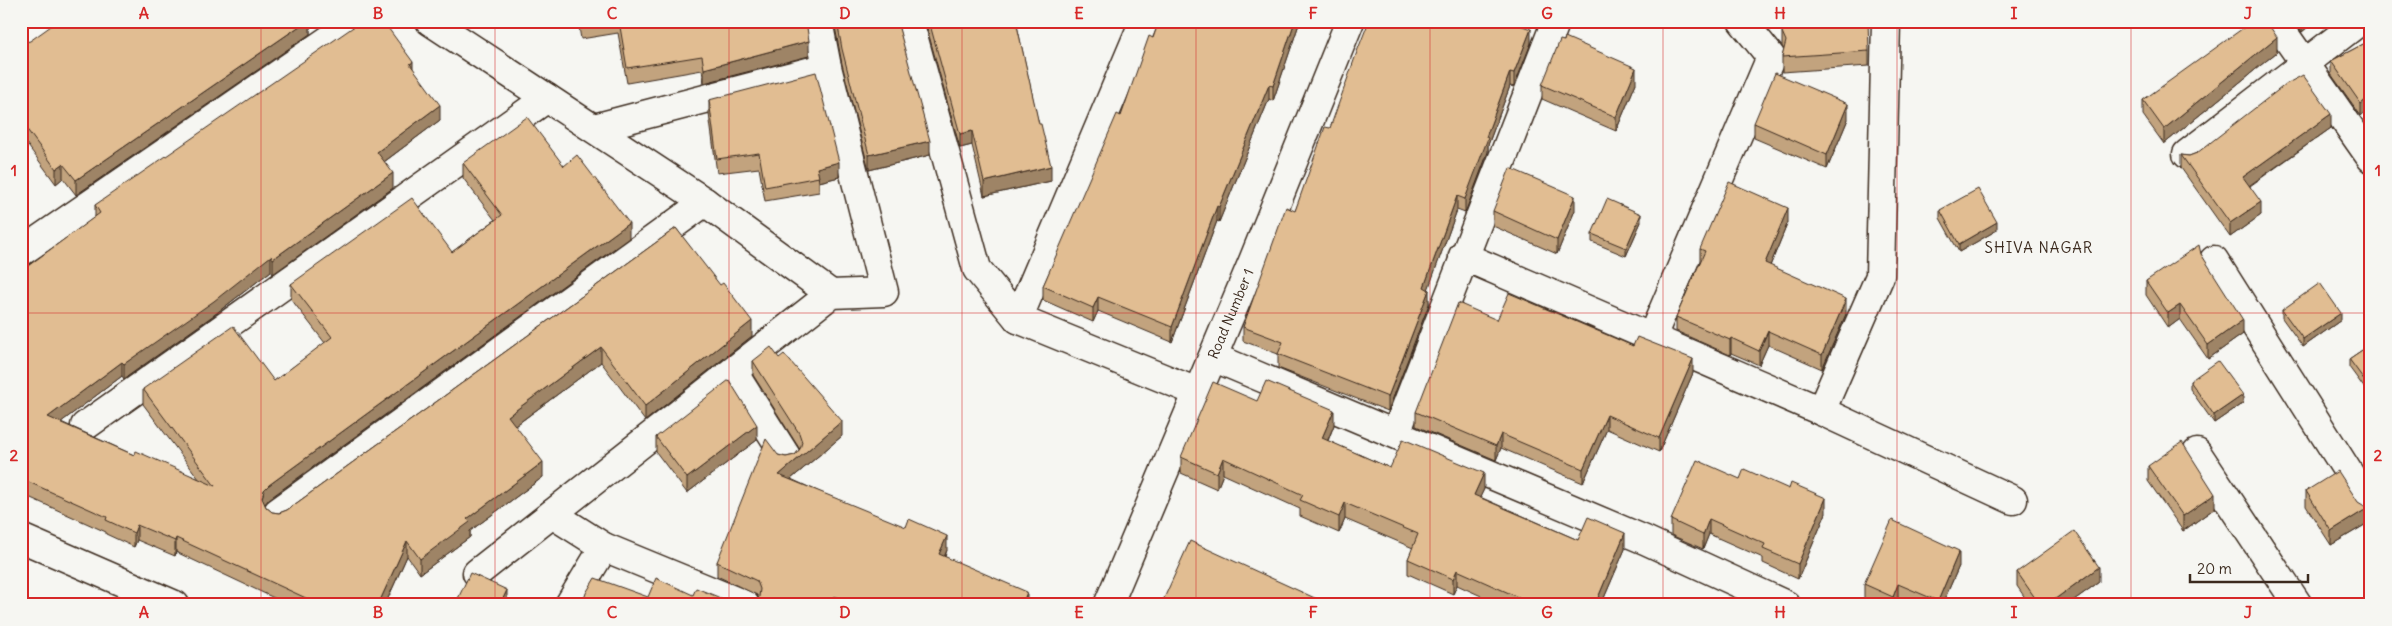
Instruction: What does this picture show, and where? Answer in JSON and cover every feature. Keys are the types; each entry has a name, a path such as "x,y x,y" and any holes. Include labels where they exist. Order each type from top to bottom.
{"street":[{"path":"21,43 53,21"},
{"path":"21,252 356,21"},
{"path":"430,21 705,202 831,294"},
{"path":"477,573 831,294 884,292 827,67 818,21"},
{"path":"909,21 977,268 1018,319 1197,392"},
{"path":"1018,319 1144,21"},
{"name":"Road Number 1","path":"1108,605 1213,357 1350,21"},
{"path":"1396,433 1463,256 1556,21"},
{"path":"1651,339 1771,57 1742,21"},
{"path":"1821,411 1880,276 1886,21"},
{"path":"2275,21 2371,158"},
{"path":"2187,154 2360,21"},
{"path":"594,128 827,67"},
{"path":"85,426 547,98"},
{"path":"278,512 705,202"},
{"path":"1463,256 1821,411 2013,500"},
{"path":"2214,260 2371,508"},
{"path":"1213,357 1645,540 1786,605"},
{"path":"733,372 786,456"},
{"path":"2197,453 2298,605"},
{"path":"552,514 604,547 745,605"},
{"path":"21,538 175,605"},
{"path":"569,605 604,547"}],"building":[{"path":"58,21 307,21 76,180 63,164 56,169 23,124 21,125 21,43 30,41"},
{"path":"362,21 383,21 413,62 410,64 440,105 377,152 393,173 273,259 271,256 214,301 124,364 122,362 48,417 134,455 136,451 215,486 143,389 233,326 274,381 332,337 291,284 412,198 452,252 502,215 463,163 527,117 564,166 577,155 629,223 269,485 264,490 262,498 266,507 272,512 279,513 287,510 676,228 720,285 723,283 752,321 645,406 601,347 508,416 543,462 467,519 470,522 420,559 407,541 378,605 321,605 176,538 175,541 137,525 134,533 106,520 107,517 22,479 21,271 100,213 95,205"},
{"path":"580,21 603,21 581,25"},
{"path":"619,21 806,21 809,41 704,69 702,56 627,68"},
{"path":"837,21 897,21 930,141 869,155 842,49"},
{"path":"929,21 1016,21 1039,124 1041,124 1051,166 984,182 972,131 960,134"},
{"path":"1159,21 1295,21 1273,86 1269,85 1219,207 1217,206 1172,327 1098,297 1093,308 1043,286 1117,114 1121,116 1149,36 1153,38"},
{"path":"1369,21 1508,21 1531,29 1514,73 1510,72 1465,199 1457,196 1424,287 1429,290 1388,397 1278,354 1283,342 1243,327 1286,207 1295,211 1325,127 1330,128"},
{"path":"1826,21 1868,21 1869,51 1782,57 1786,41 1782,32 1786,24"},
{"path":"2253,21 2266,21 2277,37 2164,129 2143,100"},
{"path":"1565,37 1636,68 1616,117 1542,85 1560,40 1564,41"},
{"path":"2371,40 2371,95 2361,104 2331,61"},
{"path":"816,72 839,162 817,168 819,177 765,187 759,153 717,159 709,100"},
{"path":"1775,73 1848,104 1827,155 1754,123"},
{"path":"2303,75 2331,114 2243,177 2261,202 2230,223 2181,155 2189,156 2197,153 2286,84"},
{"path":"1510,168 1575,196 1557,240 1493,211"},
{"path":"1729,182 1788,208 1765,263 1846,299 1822,355 1768,331 1759,351 1676,317 1705,251 1700,249"},
{"path":"1978,189 1997,222 1959,244 1940,210"},
{"path":"1607,199 1641,214 1626,248 1592,234"},
{"path":"2199,245 2201,254 2243,320 2208,345 2180,305 2168,313 2146,281"},
{"path":"2320,283 2341,313 2303,339 2282,310"},
{"path":"1509,293 1633,346 1637,337 1693,359 1659,438 1607,415 1583,469 1501,434 1496,446 1416,412 1458,303 1497,320"},
{"path":"2371,344 2371,389 2349,359"},
{"path":"771,347 779,358 784,354 842,421 779,475 906,527 909,519 947,536 939,554 1027,592 1022,605 854,605 834,596 831,605 751,605 759,597 760,589 757,581 717,562 766,439 778,455 786,457 795,455 800,449 802,442 799,433 753,361"},
{"path":"2218,361 2243,395 2214,415 2190,381"},
{"path":"729,380 757,425 687,478 656,437"},
{"path":"1266,381 1334,410 1322,438 1390,468 1403,439 1484,473 1474,495 1578,540 1588,517 1625,533 1595,605 1588,603 1587,605 1536,605 1457,570 1453,579 1408,559 1418,534 1345,503 1339,517 1300,500 1303,495 1223,458 1217,473 1181,457 1213,382 1257,401"},
{"path":"2182,442 2215,494 2183,516 2148,466"},
{"path":"1697,460 1740,479 1744,469 1789,489 1791,483 1826,498 1798,564 1763,549 1765,544 1709,519 1703,535 1671,520"},
{"path":"2338,471 2358,502 2368,508 2331,531 2306,491"},
{"path":"1892,520 1959,551 1938,601 1898,584 1893,597 1864,584"},
{"path":"2074,531 2099,567 2047,605 2040,605 2017,572"},
{"path":"1190,541 1330,605 1161,605"},
{"path":"470,573 507,590 500,605 455,605"},
{"path":"595,578 648,597 656,578 693,595 696,588 738,605 582,605 586,593"}],"district":[{"name":"SHIVA NAGAR","path":"2039,248"}]}
